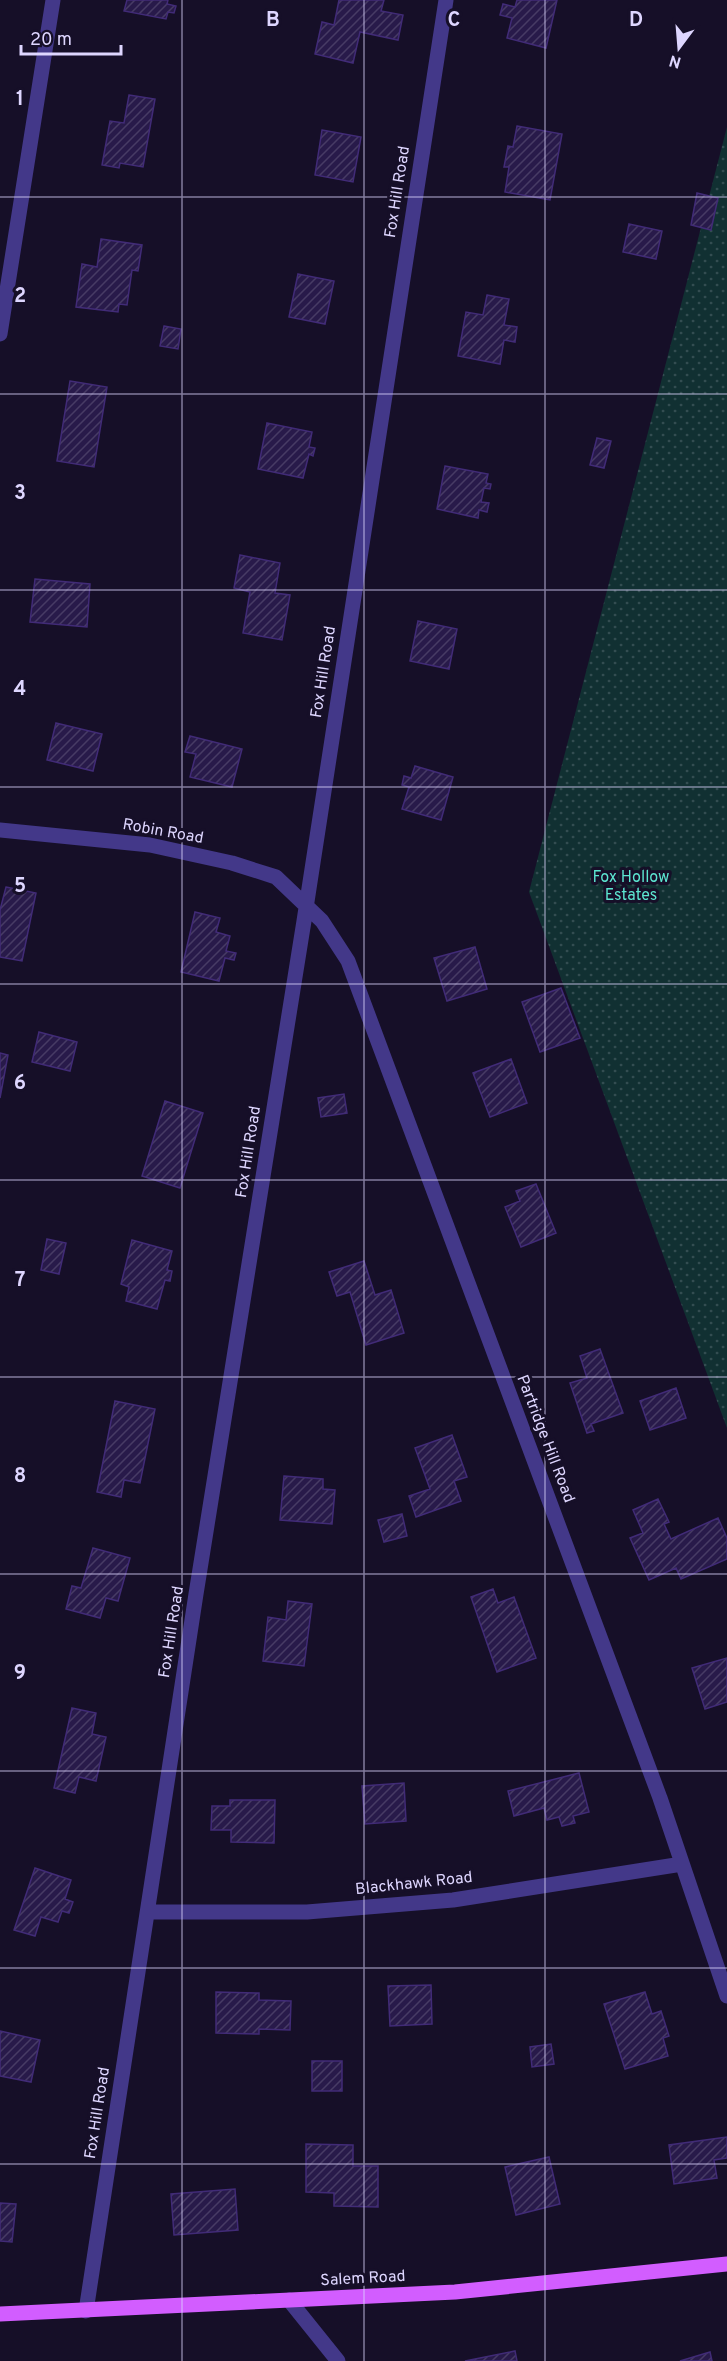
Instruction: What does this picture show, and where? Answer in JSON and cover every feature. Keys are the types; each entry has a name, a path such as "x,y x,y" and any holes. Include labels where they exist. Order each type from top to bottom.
{"main road":[{"name":"Salem Road","path":"0,2314 455,2292 727,2264"}],"street":[{"path":"0,334 53,0"},
{"name":"Fox Hill Road","path":"86,2310 446,0"},
{"name":"Robin Road","path":"0,830 150,845 232,863 276,877 306,907"},
{"name":"Partridge Hill Road","path":"306,907 322,921 348,960 656,1787 727,1996"},
{"name":"Blackhawk Road","path":"147,1912 307,1912 453,1900 682,1864"},
{"path":"289,2300 338,2361"}],"green space":[{"name":"Fox Hollow Estates","path":"727,127 727,1428 529,892"}],"building":[{"path":"127,0 168,0 167,4 176,6 174,13 168,12 166,19 124,11"},
{"path":"339,0 384,0 381,11 403,15 398,40 360,32 353,63 315,54 322,22 334,25"},
{"path":"517,0 557,0 546,48 507,38 512,18 500,15 503,4 515,7"},
{"path":"129,95 155,99 143,167 120,163 119,168 102,165 110,121 124,123"},
{"path":"517,126 562,134 550,200 505,192 509,167 504,167 508,146 513,147"},
{"path":"322,130 361,137 353,182 315,175"},
{"path":"697,193 718,198 711,230 691,225"},
{"path":"629,224 662,231 656,259 623,252"},
{"path":"101,239 142,245 138,271 132,270 127,305 119,304 118,312 76,307 82,264 97,267"},
{"path":"298,274 334,281 325,324 289,317"},
{"path":"487,295 509,299 504,325 517,327 515,342 504,340 500,364 458,356 466,312 483,315"},
{"path":"164,326 181,329 178,349 160,346"},
{"path":"70,381 107,387 94,467 57,461"},
{"path":"267,423 312,432 309,447 315,448 313,456 309,454 303,478 258,469"},
{"path":"597,438 611,441 604,468 590,465"},
{"path":"445,466 488,474 486,483 491,484 490,489 484,488 481,502 489,503 487,512 479,510 478,518 437,509"},
{"path":"240,555 280,563 275,593 290,595 282,640 243,633 250,592 234,588"},
{"path":"35,579 90,584 87,627 30,622"},
{"path":"418,621 457,629 449,669 410,661"},
{"path":"56,723 102,734 93,771 47,760"},
{"path":"190,736 242,749 232,787 190,777 196,754 185,752"},
{"path":"415,766 453,777 441,820 402,809 409,787 402,785 404,776 411,778"},
{"path":"6,887 36,893 22,961 0,957 0,910"},
{"path":"195,912 220,918 216,932 230,936 226,951 236,953 234,960 225,958 219,981 181,972"},
{"path":"475,947 487,989 447,1001 434,958"},
{"path":"561,988 580,1038 540,1052 522,1002"},
{"path":"39,1032 77,1042 70,1071 32,1062"},
{"path":"0,1053 8,1055 0,1098"},
{"path":"511,1059 527,1103 490,1117 473,1073"},
{"path":"344,1094 347,1113 321,1117 318,1098"},
{"path":"165,1101 203,1113 180,1188 142,1176"},
{"path":"536,1184 556,1233 521,1247 505,1207 520,1201 516,1191"},
{"path":"47,1239 66,1243 59,1274 41,1270"},
{"path":"132,1240 172,1251 167,1270 172,1271 170,1281 165,1280 157,1309 126,1301 129,1287 121,1284"},
{"path":"364,1261 375,1295 391,1290 404,1333 366,1345 350,1292 337,1296 329,1272"},
{"path":"600,1349 623,1413 591,1424 594,1431 587,1433 570,1383 587,1378 580,1356"},
{"path":"676,1388 686,1418 650,1430 640,1401"},
{"path":"115,1401 155,1409 140,1483 124,1480 121,1497 97,1492"},
{"path":"452,1435 467,1477 454,1481 461,1501 416,1517 409,1496 430,1489 415,1448"},
{"path":"284,1476 323,1479 323,1489 335,1490 332,1524 280,1520"},
{"path":"658,1499 669,1522 664,1524 671,1539 718,1518 727,1538 727,1559 681,1579 676,1568 649,1580 630,1538 643,1533 633,1510"},
{"path":"402,1514 407,1536 384,1542 378,1520"},
{"path":"93,1548 130,1558 118,1601 106,1598 100,1618 66,1609 72,1586 81,1588"},
{"path":"493,1589 498,1603 514,1597 536,1658 497,1672 471,1597"},
{"path":"288,1601 312,1604 304,1666 263,1661 268,1617 286,1620"},
{"path":"727,1658 727,1702 705,1709 692,1668"},
{"path":"72,1708 96,1713 92,1734 106,1737 96,1781 79,1777 75,1793 54,1788"},
{"path":"579,1773 589,1812 573,1816 575,1823 562,1826 559,1817 547,1820 544,1808 514,1816 508,1791"},
{"path":"404,1783 406,1821 365,1824 362,1786"},
{"path":"230,1800 275,1800 274,1843 231,1842 231,1830 211,1830 212,1806 230,1806"},
{"path":"35,1868 71,1880 65,1899 73,1902 69,1913 62,1911 58,1922 41,1917 35,1936 14,1930"},
{"path":"431,1985 432,2024 390,2026 388,1986"},
{"path":"216,1992 259,1993 259,2000 291,2001 290,2030 259,2029 259,2034 216,2033"},
{"path":"645,1992 652,2014 661,2011 669,2036 663,2038 668,2056 625,2069 604,2004"},
{"path":"0,2031 40,2040 31,2082 0,2076"},
{"path":"551,2044 554,2064 532,2067 530,2047"},
{"path":"312,2061 342,2061 342,2091 312,2091"},
{"path":"727,2137 727,2158 714,2160 717,2178 674,2184 669,2145"},
{"path":"306,2144 353,2145 353,2166 378,2166 378,2207 334,2206 334,2193 306,2192"},
{"path":"549,2157 560,2204 516,2215 505,2167"},
{"path":"235,2189 238,2230 174,2235 171,2194"},
{"path":"0,2203 16,2204 12,2242 0,2241"},
{"path":"515,2351 517,2361 465,2361"},
{"path":"710,2352 712,2361 680,2361"}]}
